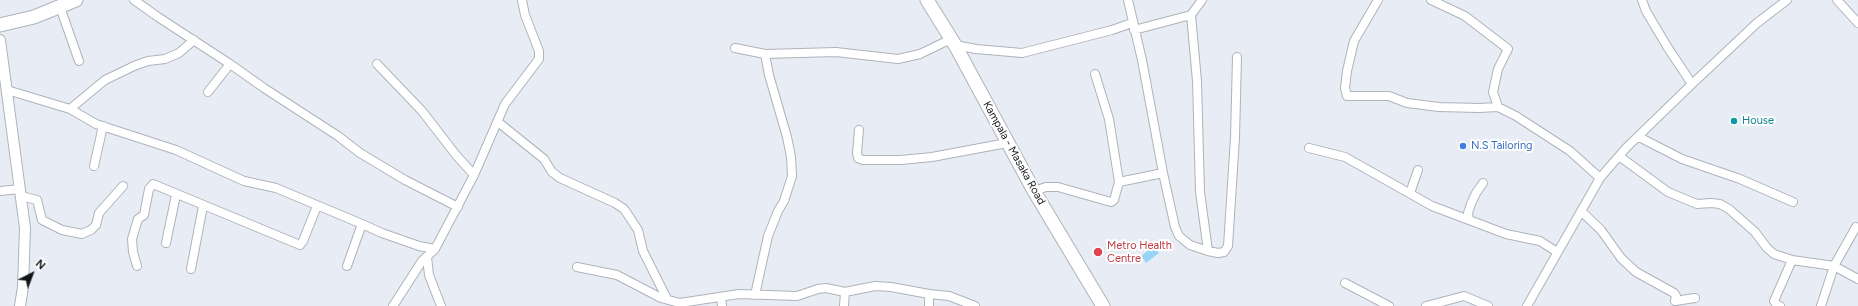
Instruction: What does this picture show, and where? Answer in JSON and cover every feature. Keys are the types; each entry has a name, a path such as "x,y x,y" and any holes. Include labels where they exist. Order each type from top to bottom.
{"main road":[{"path":"0,25 34,17 76,0"},
{"name":"Kampala - Masaka Road","path":"927,0 953,42 1034,191 1103,306"}],"street":[{"path":"134,0 366,156 401,178 458,207"},
{"path":"393,306 422,261 435,249 474,175 505,104 539,59 539,51 529,27 522,0"},
{"path":"1128,0 1133,27 1142,60 1163,173 1175,227 1179,236 1190,245 1208,251 1221,253 1226,250 1228,246 1235,138 1237,57"},
{"path":"735,48 765,54 836,52 898,59 920,54 953,42 976,49 1022,53 1112,30 1190,15 1202,0"},
{"path":"1378,0 1354,41 1345,88 1347,96 1389,96 1407,103 1439,107 1498,107 1516,116 1570,151 1600,178"},
{"path":"1431,0 1465,16 1508,49 1498,69 1493,92 1498,107"},
{"path":"1642,0 1646,11 1668,48 1692,84"},
{"path":"1528,306 1600,178 1639,136 1692,84 1757,23 1787,0"},
{"path":"1838,0 1858,23"},
{"path":"60,7 78,61"},
{"path":"1190,15 1197,81 1200,192 1208,251"},
{"path":"0,40 25,228 23,287 20,306"},
{"path":"70,109 105,80 141,63 165,59 179,53 194,40"},
{"path":"963,61 976,49"},
{"path":"755,295 768,236 778,210 784,201 792,176 788,137 769,75 765,54"},
{"path":"208,92 230,64"},
{"path":"377,64 422,111 456,156 474,175"},
{"path":"1034,191 1046,187 1058,187 1110,202 1114,200 1120,182 1110,124 1095,74"},
{"path":"7,90 70,109 103,126 176,150 244,181 276,188 382,233 419,246 435,249"},
{"path":"498,122 544,159 552,172 560,178 624,209 638,230 643,251 667,300"},
{"path":"94,166 103,126"},
{"path":"859,130 857,153 858,158 863,160 932,158 1007,143"},
{"path":"1639,136 1682,159 1748,182 1793,202"},
{"path":"1309,148 1345,157 1432,206 1501,232 1540,241 1557,252"},
{"path":"1620,156 1668,192 1697,204 1720,204 1729,209 1755,232 1767,248 1774,254 1792,260 1834,266 1858,279"},
{"path":"1410,193 1418,170"},
{"path":"1120,182 1163,173"},
{"path":"1469,220 1468,213 1471,204 1482,183"},
{"path":"137,266 133,252 132,239 138,219 144,215 149,189 153,184 176,195 300,245 318,206"},
{"path":"0,191 21,192 37,200 42,220 62,230 82,234 91,230 96,225 99,213 123,186"},
{"path":"166,243 176,195"},
{"path":"192,269 204,206"},
{"path":"1581,211 1601,230 1621,258 1636,272 1674,293 1676,296 1675,301 1695,298"},
{"path":"347,266 362,224"},
{"path":"1821,306 1834,266 1856,227"},
{"path":"427,257 430,275 441,306"},
{"path":"1780,306 1774,301 1792,260"},
{"path":"577,267 617,275 667,300 680,303 739,294 797,296 818,289 826,288 845,292 875,286 949,296 975,306"},
{"path":"1345,283 1389,306"},
{"path":"844,306 845,292"},
{"path":"929,294 929,306"},
{"path":"1426,306 1464,296 1488,306"},
{"path":"721,297 722,306"}],"water":[{"path":"1154,246 1159,253 1146,263 1141,256"}],"place":[{"name":"House","path":"1734,121"},
{"name":"N.S Tailoring","path":"1463,146"},
{"name":"Metro Health Centre","path":"1098,252"}]}
